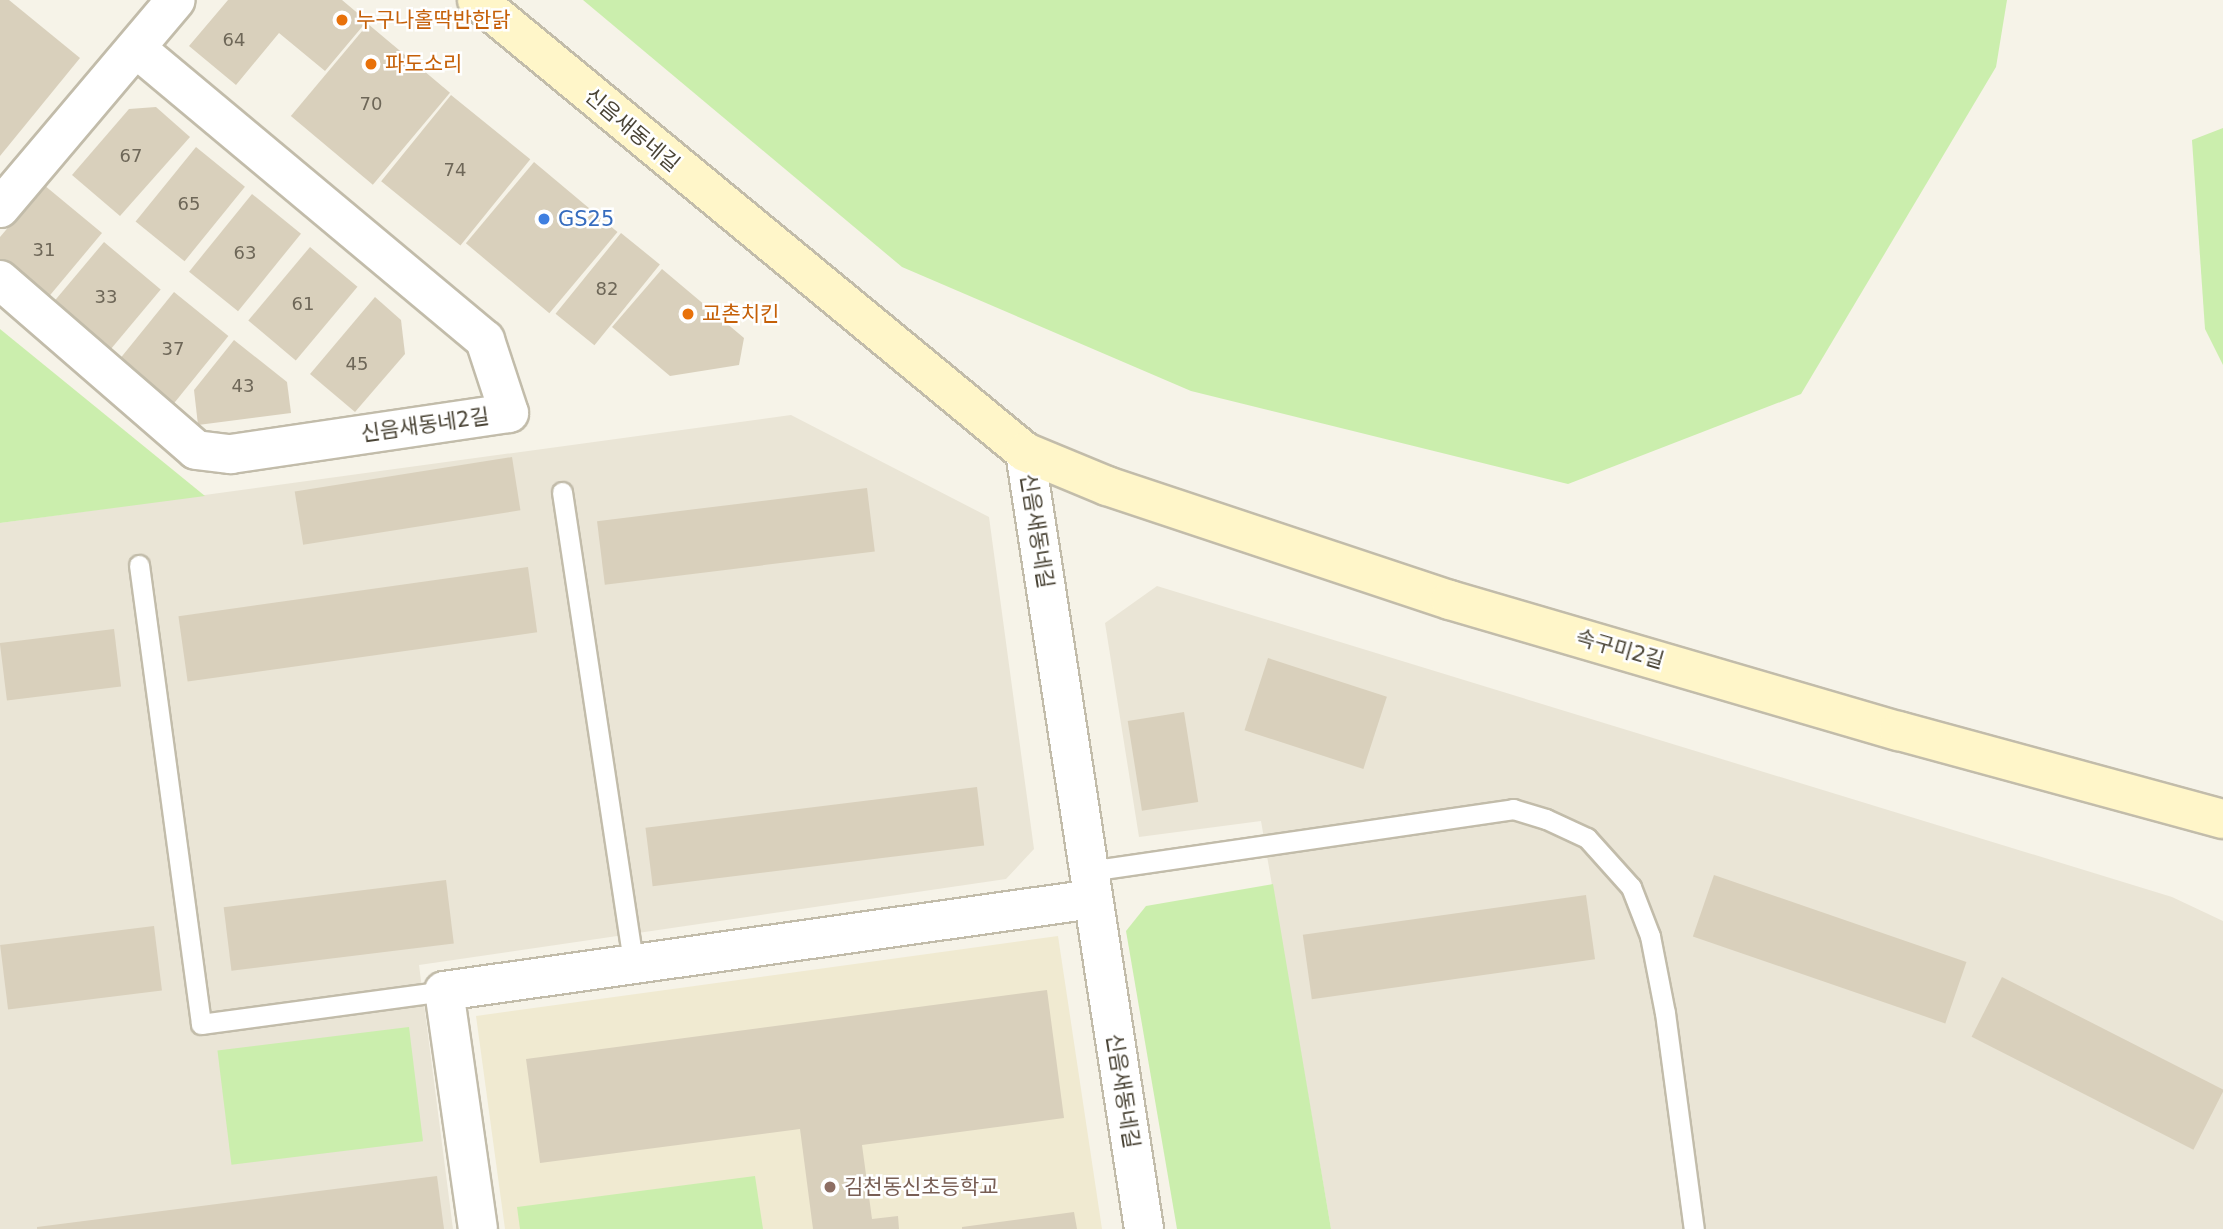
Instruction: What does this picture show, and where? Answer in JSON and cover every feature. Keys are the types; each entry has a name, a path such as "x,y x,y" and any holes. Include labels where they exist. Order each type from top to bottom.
{"street":[{"path":"0,208 176,0"},
{"name":"신음새동네길","path":"477,0 1025,452 1144,1229"},
{"name":"신음새동네2길","path":"0,279 196,450 231,454 509,413 485,340 136,48"},
{"name":"속구미2길","path":"1025,452 1107,486 1450,600 1899,731 2223,819"},
{"path":"478,1229 444,991 634,964 1091,885"}],"lane":[{"path":"562,492 634,964"},
{"path":"139,565 201,1024 444,991"},
{"path":"1091,885 1513,810 1546,818 1587,838 1631,887 1650,936 1665,1013 1693,1229"}],"shaded area":[{"path":"791,415 989,517 1034,849 1006,879 419,965 453,1229 0,1229 0,523"},
{"path":"1157,586 2172,897 2223,921 2223,1229 1331,1229 1261,821 1139,837 1105,623"},
{"path":"1058,936 1102,1229 505,1229 476,1016"}],"green space":[{"path":"583,0 2007,0 1996,67 1801,394 1568,484 1191,391 902,267"},
{"path":"2223,128 2223,365 2205,329 2192,140"},
{"path":"0,329 205,496 0,523"},
{"path":"1273,884 1331,1229 1177,1229 1126,931 1146,906"},
{"path":"409,1027 423,1141 231,1165 217,1051"},
{"path":"755,1176 763,1229 520,1229 517,1207"}],"building":[{"path":"0,0 9,0 80,58 0,156"},
{"path":"228,0 342,0 367,21 325,71 279,33 236,85 189,46"},
{"path":"368,24 450,93 373,185 291,116"},
{"path":"451,95 530,159 460,245 381,181"},
{"path":"156,107 190,137 120,216 72,175 129,109"},
{"path":"196,147 245,187 185,261 136,222"},
{"path":"534,162 617,232 549,313 466,243"},
{"path":"44,185 102,233 46,300 0,262 0,237"},
{"path":"252,194 301,234 238,311 189,272"},
{"path":"621,233 660,264 594,345 556,314"},
{"path":"104,242 161,290 108,352 51,305"},
{"path":"310,247 357,287 296,360 248,321"},
{"path":"662,269 744,338 739,365 670,376 612,327"},
{"path":"174,292 228,336 172,406 117,362"},
{"path":"375,297 401,320 405,354 355,412 310,374"},
{"path":"234,340 287,382 291,413 198,425 194,390"},
{"path":"512,457 520,510 303,545 295,491"},
{"path":"867,488 875,552 605,585 597,521"},
{"path":"528,567 537,632 188,681 178,616"},
{"path":"114,629 121,687 7,701 0,643"},
{"path":"1268,658 1387,697 1363,769 1245,730"},
{"path":"1184,712 1198,802 1142,811 1128,721"},
{"path":"977,787 984,846 653,886 645,828"},
{"path":"1714,875 1966,962 1945,1023 1693,936"},
{"path":"446,880 454,944 231,971 224,907"},
{"path":"1586,895 1595,959 1312,999 1303,935"},
{"path":"154,926 162,991 8,1009 0,945"},
{"path":"2002,977 2223,1090 2193,1150 1972,1037"},
{"path":"1047,990 1064,1118 862,1145 872,1219 898,1216 899,1229 813,1229 800,1129 540,1163 526,1059"},
{"path":"437,1176 444,1229 37,1229 37,1227"},
{"path":"1074,1212 1077,1229 962,1229 962,1227"}],"place":[{"name":"누구나홀딱반한닭","path":"342,20"},
{"name":"파도소리","path":"371,64"},
{"name":"GS25","path":"544,219"},
{"name":"교촌치킨","path":"688,314"},
{"name":"김천동신초등학교","path":"830,1187"}]}
